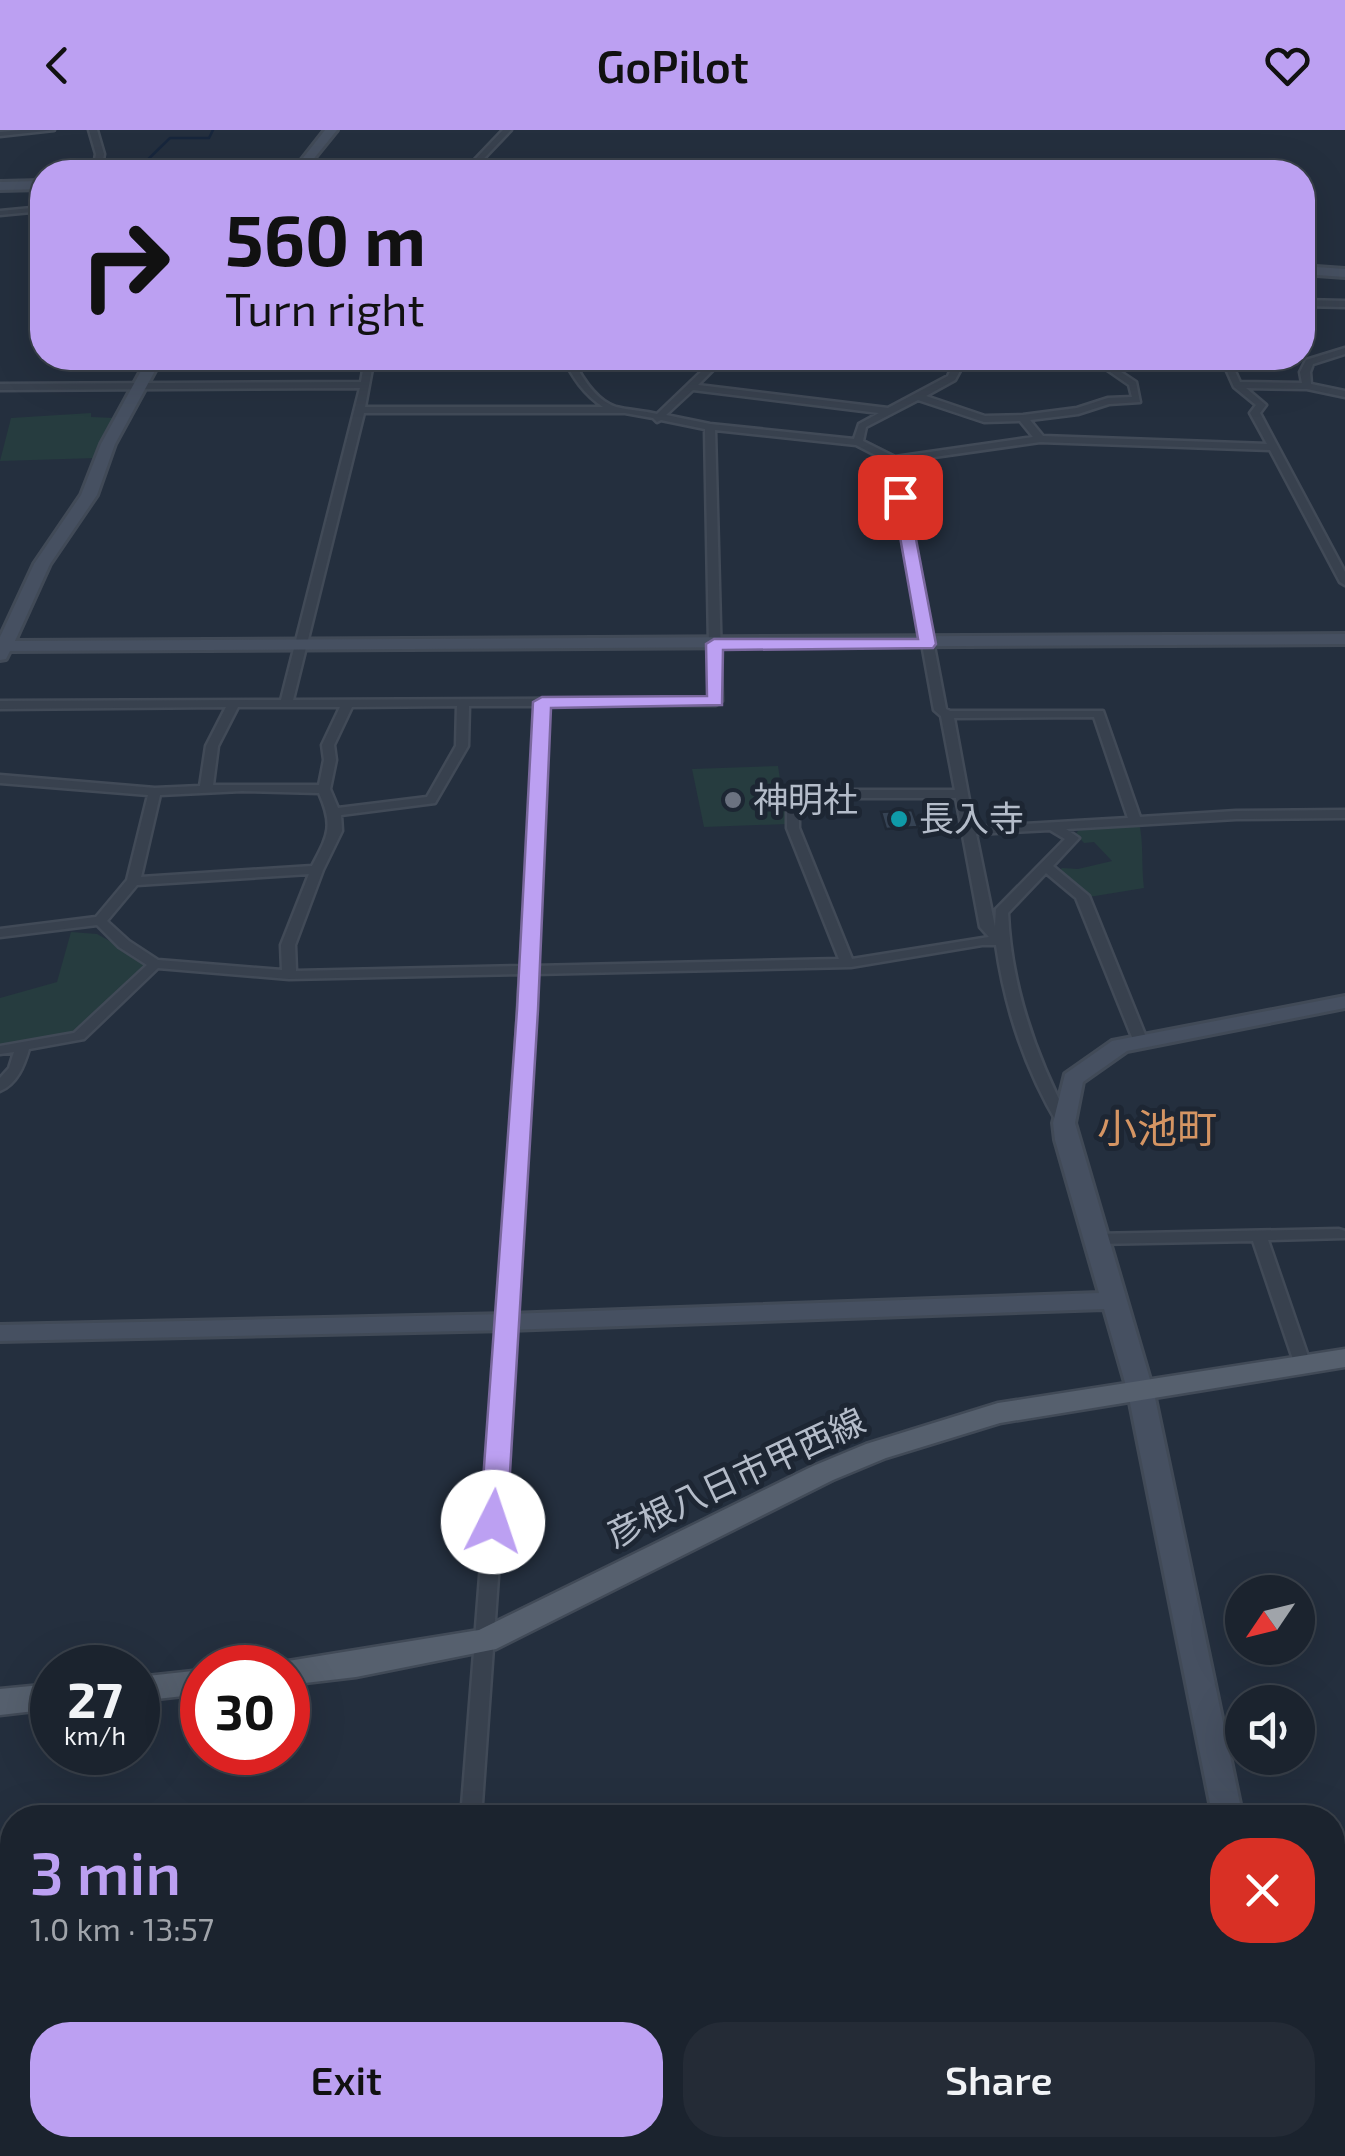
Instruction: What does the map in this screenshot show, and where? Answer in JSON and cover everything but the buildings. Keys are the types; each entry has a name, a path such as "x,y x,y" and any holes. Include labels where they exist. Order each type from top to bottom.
{"main road":[{"name":"彦根八日市甲西線","path":"310,1671 356,1666 484,1641 823,1472 998,1413 1345,1358"},
{"path":"0,1702 30,1699"}],"street":[{"path":"0,134 50,130"},
{"path":"93,130 99,160"},
{"path":"307,160 331,130"},
{"path":"478,160 507,130"},
{"path":"0,186 30,185"},
{"path":"0,213 30,210"},
{"path":"1315,271 1345,273"},
{"path":"1315,303 1345,304"},
{"path":"1315,360 1345,351"},
{"path":"148,370 108,444 89,494 42,564 2,649 1345,640"},
{"path":"286,703 367,370"},
{"path":"574,370 592,397 615,410"},
{"path":"656,419 708,370"},
{"path":"858,442 862,426 952,378 956,370"},
{"path":"918,396 984,420 1023,418 1108,401 1137,400 1133,384 1113,370"},
{"path":"1230,370 1237,385 1262,405 1254,413 1345,582"},
{"path":"1306,370 1307,386"},
{"path":"0,386 363,385"},
{"path":"1237,385 1307,386 1345,394"},
{"path":"692,387 887,411"},
{"path":"360,410 615,410 656,419 858,442 894,460 1040,439 1273,447"},
{"path":"1023,418 1040,439"},
{"path":"0,705 716,701 710,426"},
{"path":"894,460 940,710 947,715 1099,713 1135,821"},
{"path":"334,812 430,800 462,746 463,702"},
{"path":"473,1805 508,1322 542,702"},
{"path":"206,789 212,746 234,704"},
{"path":"288,975 288,945 336,830 334,812 324,789 330,760 328,744 348,704"},
{"path":"947,715 987,927 1000,941"},
{"path":"0,779 155,792 324,789"},
{"path":"0,932 100,921 133,881 155,792"},
{"path":"847,963 793,828 793,794 963,794"},
{"path":"969,831 1345,814"},
{"path":"1045,826 1068,832 1073,838 1001,912 1000,941 1038,1076 1064,1123 1111,1301 1142,1393 1225,1805"},
{"path":"1046,866 1082,896 1142,1042"},
{"path":"133,881 317,870"},
{"path":"100,921 124,944 155,964 288,975 847,963 982,940 1000,941"},
{"path":"0,1050 79,1036 155,964"},
{"path":"1064,1123 1072,1079 1120,1046 1345,1002"},
{"path":"0,1087 16,1069 23,1046"},
{"path":"1094,1239 1339,1234"},
{"path":"1259,1236 1303,1365"},
{"path":"0,1332 508,1322 1111,1301"}],"green space":[{"path":"91,413 91,417 114,418 97,458 0,461 11,418"},
{"path":"778,766 787,824 704,827 692,769"},
{"path":"1139,822 1144,888 1089,897 1058,872 1062,868 1078,869 1112,861 1094,842 1084,843 1076,834 1081,826"},
{"path":"71,932 97,934 151,964 75,1035 0,1048 0,998 57,982"}],"waterway":[{"path":"147,160 170,138 209,138 213,130"}],"place":[{"name":"神明社","path":"733,800"},
{"name":"長入寺","path":"899,819"}],"district":[{"name":"小池町","path":"1157,1129"}],"route":[{"path":"493,1522 527,1010 542,702 716,701 714,644 927,644 900,497"}]}
